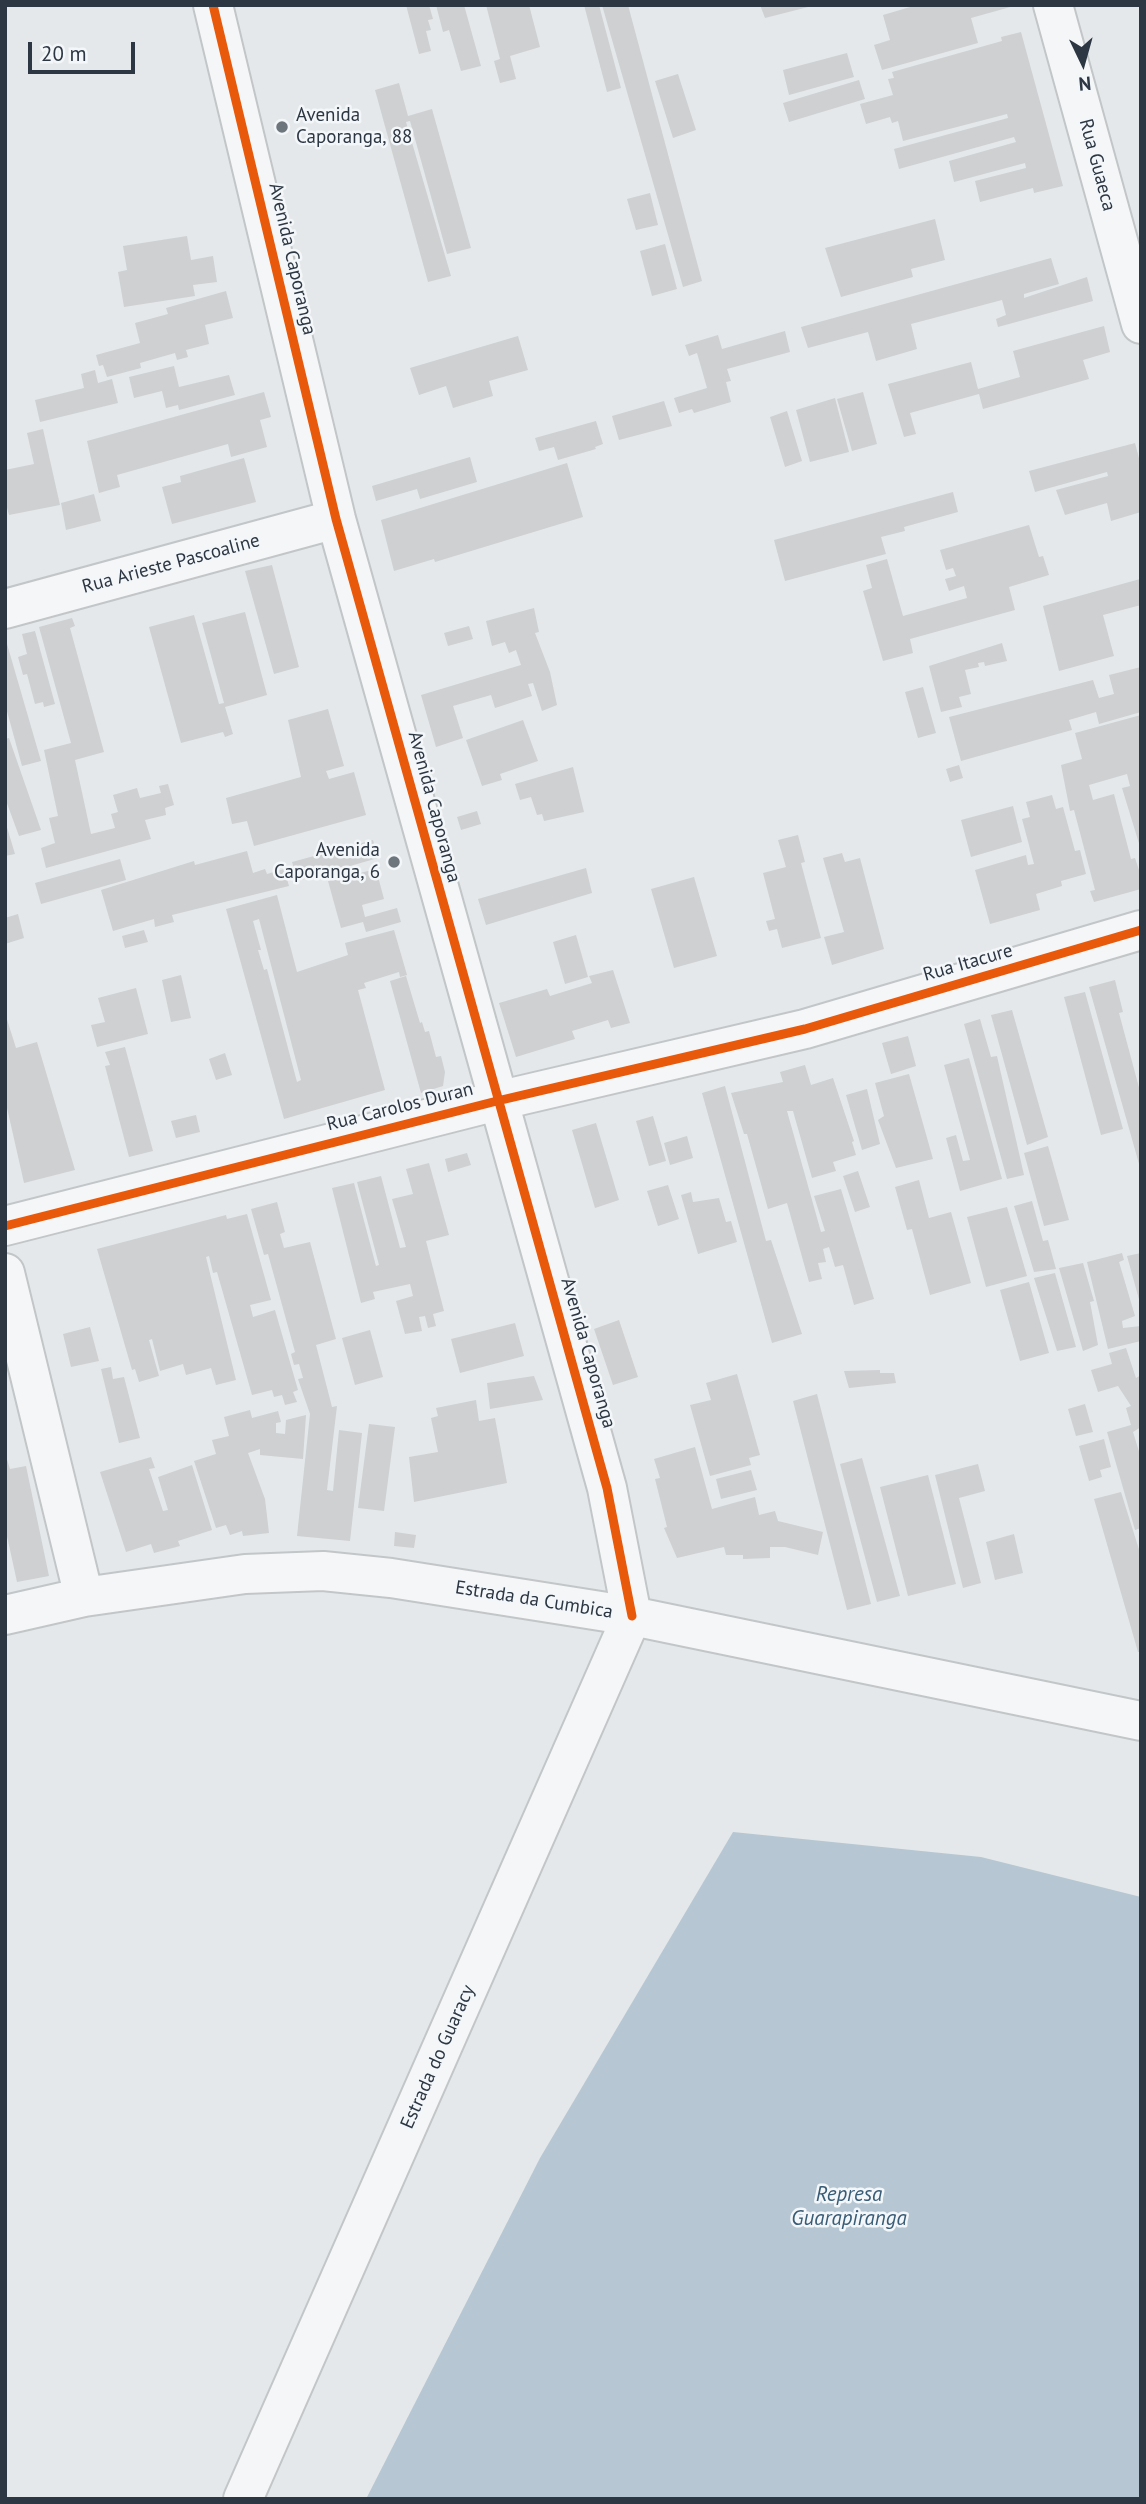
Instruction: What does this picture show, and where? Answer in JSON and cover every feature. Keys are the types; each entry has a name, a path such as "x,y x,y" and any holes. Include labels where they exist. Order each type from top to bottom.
{"street":[{"name":"Avenida Caporanga","path":"213,5 336,519 607,1488 632,1616"},
{"name":"Rua Guaeca","path":"1053,5 1141,324"},
{"name":"Rua Arieste Pascoaline","path":"5,609 336,519"},
{"name":"Rua Itacure","path":"805,1028 1141,930"},
{"name":"Rua Carolos Duran","path":"5,1226 497,1101 805,1028"},
{"path":"5,1273 84,1597"},
{"name":"Estrada da Cumbica","path":"5,1615 84,1597 245,1574 323,1571 391,1578 632,1616 1141,1721"},
{"name":"Estrada do Guaracy","path":"243,2499 632,1616"}],"water":[{"name":"Represa Guarapiranga","path":"733,1832 981,1857 1141,1897 1141,2499 366,2499 540,2158"}],"building":[{"path":"406,5 429,5 433,19 428,20 431,30 426,31 431,51 419,54"},
{"path":"436,5 464,5 481,66 461,71 449,30 443,32"},
{"path":"486,5 529,5 540,47 510,56 516,79 500,83 494,61 500,59"},
{"path":"584,5 599,5 621,88 607,92"},
{"path":"602,5 628,5 702,281 683,287"},
{"path":"760,5 811,5 812,6 765,18"},
{"path":"917,5 1014,6 971,18 978,43 882,70 874,45 890,40 883,15"},
{"path":"1021,32 1063,186 1034,193 1033,188 980,202 975,181 1026,168 1025,163 954,182 949,161 1016,142 1014,137 899,169 894,149 1008,118 1007,114 903,141 898,121 892,123 890,117 866,124 860,104 893,95 888,79 894,78 892,72 1002,41 1001,37"},
{"path":"847,53 854,77 789,95 783,70"},
{"path":"678,74 696,130 673,138 655,81"},
{"path":"859,80 865,99 789,122 783,103"},
{"path":"399,83 408,116 432,109 471,248 447,254 410,121 406,122 451,276 428,282 375,90"},
{"path":"650,193 658,225 636,230 627,199"},
{"path":"935,219 945,260 911,269 913,277 841,297 825,248"},
{"path":"187,236 191,260 213,256 217,282 193,285 195,296 124,307 118,272 127,270 123,246"},
{"path":"665,244 677,289 652,296 640,251"},
{"path":"1051,258 1059,284 1024,294 1024,298 1087,277 1093,301 998,327 996,319 1006,315 1002,300 911,324 917,349 876,361 868,332 808,348 801,327"},
{"path":"226,291 233,318 205,325 209,344 186,350 188,357 177,360 175,353 140,363 141,368 107,377 103,365 99,366 96,355 140,343 135,323 168,314 166,308"},
{"path":"1104,326 1110,352 1083,360 1089,379 983,409 979,394 910,413 916,434 904,437 888,384 971,362 978,389 1020,377 1013,351"},
{"path":"785,331 790,352 727,369 731,381 726,382 731,402 694,413 692,409 679,413 674,398 707,388 697,353 689,356 685,345 718,335 722,349"},
{"path":"518,336 528,370 489,381 493,396 453,408 446,386 419,395 410,368"},
{"path":"174,366 179,387 229,375 235,395 179,410 178,405 166,408 162,391 134,398 129,377"},
{"path":"95,370 98,383 112,379 118,403 40,422 35,400 84,388 81,374"},
{"path":"264,392 271,417 260,420 267,447 231,457 228,444 117,475 120,487 99,493 87,441"},
{"path":"863,392 877,444 852,451 837,399"},
{"path":"835,398 849,452 810,462 796,410"},
{"path":"664,401 672,426 619,440 612,416"},
{"path":"787,411 802,461 785,467 770,417"},
{"path":"596,421 603,444 595,447 596,449 558,460 554,447 539,451 535,438"},
{"path":"43,429 60,505 9,515 5,500 5,470 34,464 27,433"},
{"path":"1135,443 1141,466 1141,512 1111,521 1107,503 1065,515 1056,490 1108,476 1107,472 1035,492 1029,471"},
{"path":"470,457 477,482 420,499 417,489 376,501 372,486"},
{"path":"244,458 256,502 172,524 162,487 181,482 180,476"},
{"path":"567,463 583,517 435,562 434,559 394,571 381,520"},
{"path":"953,492 958,512 904,527 905,531 881,537 886,554 785,581 774,540"},
{"path":"94,494 101,521 66,530 61,503"},
{"path":"1029,525 1039,557 1043,556 1049,575 1009,587 1015,610 910,639 913,653 883,661 863,591 872,588 866,565 887,559 903,616 967,598 964,586 949,591 945,579 956,576 953,568 946,570 940,550"},
{"path":"272,565 299,667 274,674 245,571"},
{"path":"1140,579 1141,605 1103,615 1114,656 1059,671 1043,606"},
{"path":"534,608 539,632 535,633 550,672 557,705 542,711 533,683 528,684 532,696 495,708 491,695 453,706 463,738 436,747 421,695 521,665 516,650 509,653 505,642 492,646 486,621"},
{"path":"245,612 267,695 225,707 233,734 225,737 223,732 181,743 149,627 194,615 219,704 224,703 202,623"},
{"path":"72,618 75,626 70,628 104,752 75,760 91,834 115,828 111,814 118,812 113,795 137,788 140,798 161,793 159,786 168,784 174,805 165,808 166,815 145,820 151,839 46,868 41,848 55,843 49,818 58,816 44,750 71,743 39,627"},
{"path":"469,626 473,639 448,646 444,633"},
{"path":"35,631 55,704 44,707 43,702 35,704 27,674 23,675 18,657 27,654 22,634"},
{"path":"5,637 41,761 22,766 5,704"},
{"path":"1002,643 1007,661 985,666 984,662 978,663 979,667 965,670 971,694 959,697 962,707 941,712 929,666"},
{"path":"1141,667 1141,712 1099,724 1096,712 1069,720 1072,730 961,761 949,717 1093,680 1099,698 1114,694 1109,675"},
{"path":"923,687 936,733 918,738 905,692"},
{"path":"328,709 344,766 326,771 329,779 354,772 366,815 254,846 247,821 232,824 226,798 301,777 288,720"},
{"path":"1141,715 1141,850 1122,788 1130,786 1127,774 1089,785 1093,800 1114,794 1131,859 1135,858 1141,876 1141,889 1094,902 1090,891 1095,890 1074,810 1070,811 1061,765 1082,759 1075,733"},
{"path":"523,720 538,761 500,774 502,780 482,786 466,740"},
{"path":"9,738 41,830 19,836 5,798 5,739"},
{"path":"959,765 963,778 950,782 946,769"},
{"path":"573,767 584,812 544,821 542,814 537,815 531,797 520,800 515,784"},
{"path":"1052,795 1056,809 1063,807 1075,851 1080,850 1086,874 1061,881 1062,886 1036,894 1040,910 990,924 975,870 1026,855 1028,865 1034,864 1022,819 1030,817 1026,802"},
{"path":"1013,806 1022,842 971,857 961,820"},
{"path":"477,811 481,824 461,830 457,817"},
{"path":"5,825 15,854 5,856"},
{"path":"798,835 805,862 801,863 821,938 782,948 777,929 769,931 766,921 775,919 763,873 786,867 778,840"},
{"path":"373,840 378,858 298,881 292,862"},
{"path":"247,851 253,873 265,869 267,874 284,869 289,886 172,915 174,922 155,927 154,919 113,931 101,890 194,861 195,865"},
{"path":"842,853 845,862 860,858 884,949 832,965 824,937 844,932 823,858"},
{"path":"120,859 126,880 41,904 35,883"},
{"path":"586,868 592,893 486,925 478,899"},
{"path":"376,869 384,899 362,905 365,917 397,908 401,922 366,932 363,922 341,928 328,881"},
{"path":"694,877 717,956 674,968 651,889"},
{"path":"277,895 297,972 348,955 345,943 394,930 407,975 400,977 399,972 364,983 366,988 358,990 385,1090 284,1119 226,909","holes":["259,919 301,1080 297,1082 267,969 264,970 258,950 261,950 253,921"]},
{"path":"18,914 24,938 5,944 5,918"},
{"path":"144,930 148,942 125,948 122,936"},
{"path":"576,935 588,977 565,984 553,942"},
{"path":"613,970 630,1023 611,1028 608,1020 572,1031 575,1039 516,1057 499,1003 547,989 550,996 592,983 589,976"},
{"path":"181,975 191,1018 171,1022 162,980"},
{"path":"406,976 420,1023 422,1022 425,1032 429,1031 436,1057 441,1056 445,1072 443,1086 421,1093 390,981"},
{"path":"1115,980 1123,1012 1119,1013 1141,1095 1141,1171 1089,987"},
{"path":"136,988 148,1034 97,1047 91,1025 105,1022 98,998"},
{"path":"1085,992 1123,1129 1101,1135 1064,997"},
{"path":"1012,1010 1048,1137 1027,1145 991,1015"},
{"path":"5,1013 16,1048 37,1042 75,1170 24,1183 5,1099"},
{"path":"980,1019 991,1057 997,1056 1024,1175 1007,1179 964,1024"},
{"path":"908,1036 916,1066 891,1074 882,1043"},
{"path":"125,1047 153,1151 129,1157 105,1066 110,1065 105,1052"},
{"path":"225,1053 232,1075 216,1080 209,1059"},
{"path":"969,1058 1002,1179 960,1191 946,1138 956,1135 963,1161 970,1160 944,1065"},
{"path":"805,1065 811,1085 833,1078 854,1141 852,1142 856,1155 833,1162 836,1171 812,1178 793,1111 787,1111 821,1232 825,1231 814,1196 841,1189 874,1299 854,1305 843,1265 835,1267 829,1247 823,1249 826,1262 818,1263 822,1279 809,1282 787,1203 768,1209 747,1134 744,1134 731,1093 783,1082 780,1072"},
{"path":"909,1074 933,1159 896,1168 878,1120 884,1116 875,1083"},
{"path":"725,1086 766,1241 771,1240 802,1334 772,1343 702,1093"},
{"path":"867,1089 880,1144 862,1150 846,1095"},
{"path":"196,1115 200,1132 176,1138 171,1121"},
{"path":"653,1116 666,1161 649,1166 636,1121"},
{"path":"596,1123 619,1200 595,1208 572,1130"},
{"path":"687,1136 693,1158 670,1165 664,1143"},
{"path":"1048,1146 1069,1220 1044,1226 1024,1153"},
{"path":"467,1153 471,1165 448,1172 445,1159"},
{"path":"429,1163 449,1235 426,1241 444,1311 433,1314 436,1326 428,1328 425,1316 419,1317 422,1331 405,1334 396,1301 413,1296 410,1284 373,1292 375,1299 361,1303 332,1188 354,1183 376,1266 379,1265 357,1182 381,1176 400,1248 406,1247 392,1199 413,1194 406,1169"},
{"path":"858,1171 870,1207 855,1212 843,1176"},
{"path":"919,1180 929,1218 951,1212 971,1283 930,1295 912,1229 907,1230 895,1187"},
{"path":"668,1185 679,1219 658,1226 647,1191"},
{"path":"691,1192 693,1202 719,1198 726,1222 731,1221 737,1242 698,1254 681,1195"},
{"path":"1032,1201 1043,1241 1048,1240 1056,1269 1034,1272 1014,1206"},
{"path":"277,1202 285,1232 280,1234 284,1248 310,1242 336,1339 316,1345 332,1407 337,1406 327,1490 333,1491 339,1430 362,1433 350,1541 297,1536 310,1414 298,1379 303,1378 299,1364 294,1365 291,1354 295,1352 268,1254 264,1255 251,1209"},
{"path":"1007,1207 1027,1276 986,1287 967,1217"},
{"path":"247,1214 271,1300 250,1305 253,1317 275,1310 298,1390 293,1392 297,1402 285,1405 282,1395 274,1397 272,1390 252,1395 217,1272 213,1273 209,1256 206,1257 236,1380 216,1385 211,1368 186,1375 183,1364 160,1371 152,1339 149,1340 159,1376 139,1382 135,1369 132,1370 97,1249 226,1215 227,1219"},
{"path":"1122,1253 1124,1260 1119,1262 1135,1316 1122,1321 1123,1328 1141,1326 1141,1341 1108,1349 1087,1262"},
{"path":"1141,1253 1141,1303 1140,1303 1127,1256"},
{"path":"1083,1263 1094,1301 1090,1302 1098,1345 1083,1351 1059,1268"},
{"path":"1055,1273 1076,1347 1057,1351 1034,1278"},
{"path":"1029,1282 1049,1353 1020,1361 1000,1290"},
{"path":"619,1320 638,1377 613,1385 594,1329"},
{"path":"515,1323 524,1356 460,1373 451,1339"},
{"path":"90,1327 99,1361 71,1367 63,1334"},
{"path":"370,1330 383,1377 355,1385 342,1338"},
{"path":"1126,1348 1136,1378 1141,1375 1141,1427 1133,1432 1141,1458 1141,1528 1135,1530 1107,1432 1131,1425 1126,1408 1131,1406 1118,1386 1098,1392 1091,1370 1112,1364 1109,1353"},
{"path":"111,1367 113,1379 124,1377 140,1438 119,1443 101,1369"},
{"path":"880,1370 880,1373 894,1373 896,1383 849,1388 844,1371"},
{"path":"737,1374 760,1455 749,1458 751,1465 710,1476 690,1405 711,1400 706,1383"},
{"path":"534,1376 543,1400 490,1409 487,1383"},
{"path":"817,1394 871,1604 847,1610 793,1401"},
{"path":"476,1400 479,1421 495,1418 507,1483 414,1502 409,1457 438,1452 431,1418 438,1416 436,1408"},
{"path":"1085,1404 1093,1432 1076,1436 1068,1409"},
{"path":"250,1410 252,1418 278,1411 281,1422 276,1423 276,1433 285,1434 286,1420 306,1415 303,1459 260,1455 260,1449 248,1453 265,1499 269,1533 243,1536 242,1531 230,1535 226,1525 216,1528 194,1461 216,1454 212,1440 229,1436 224,1417"},
{"path":"369,1424 395,1427 384,1511 358,1508"},
{"path":"1104,1439 1111,1467 1100,1470 1102,1477 1089,1481 1079,1446"},
{"path":"695,1447 712,1509 755,1497 759,1515 775,1511 778,1521 823,1532 818,1555 785,1547 770,1547 770,1558 743,1559 743,1555 726,1555 724,1547 677,1558 664,1528 667,1527 655,1479 660,1478 654,1459"},
{"path":"5,1453 10,1469 26,1466 49,1576 17,1582 5,1527"},
{"path":"151,1457 155,1468 149,1469 163,1511 168,1510 158,1477 192,1465 212,1530 178,1541 180,1546 154,1553 151,1544 126,1552 100,1472"},
{"path":"862,1458 900,1596 877,1602 840,1464"},
{"path":"978,1464 985,1491 959,1498 981,1583 963,1588 935,1475"},
{"path":"751,1470 757,1490 721,1499 716,1479"},
{"path":"928,1475 956,1584 908,1596 880,1487"},
{"path":"1121,1492 1141,1556 1141,1652 1138,1652 1094,1499"},
{"path":"395,1532 416,1535 414,1548 394,1546"},
{"path":"1014,1534 1023,1573 995,1580 986,1542"}],"cycle path":[{"path":"213,5 336,519 607,1488 632,1616"},
{"path":"5,1226 497,1101 805,1029 1141,930"}],"place":[{"name":"Avenida Caporanga, 88","path":"282,127"},
{"name":"Avenida Caporanga, 6","path":"394,862"}]}
